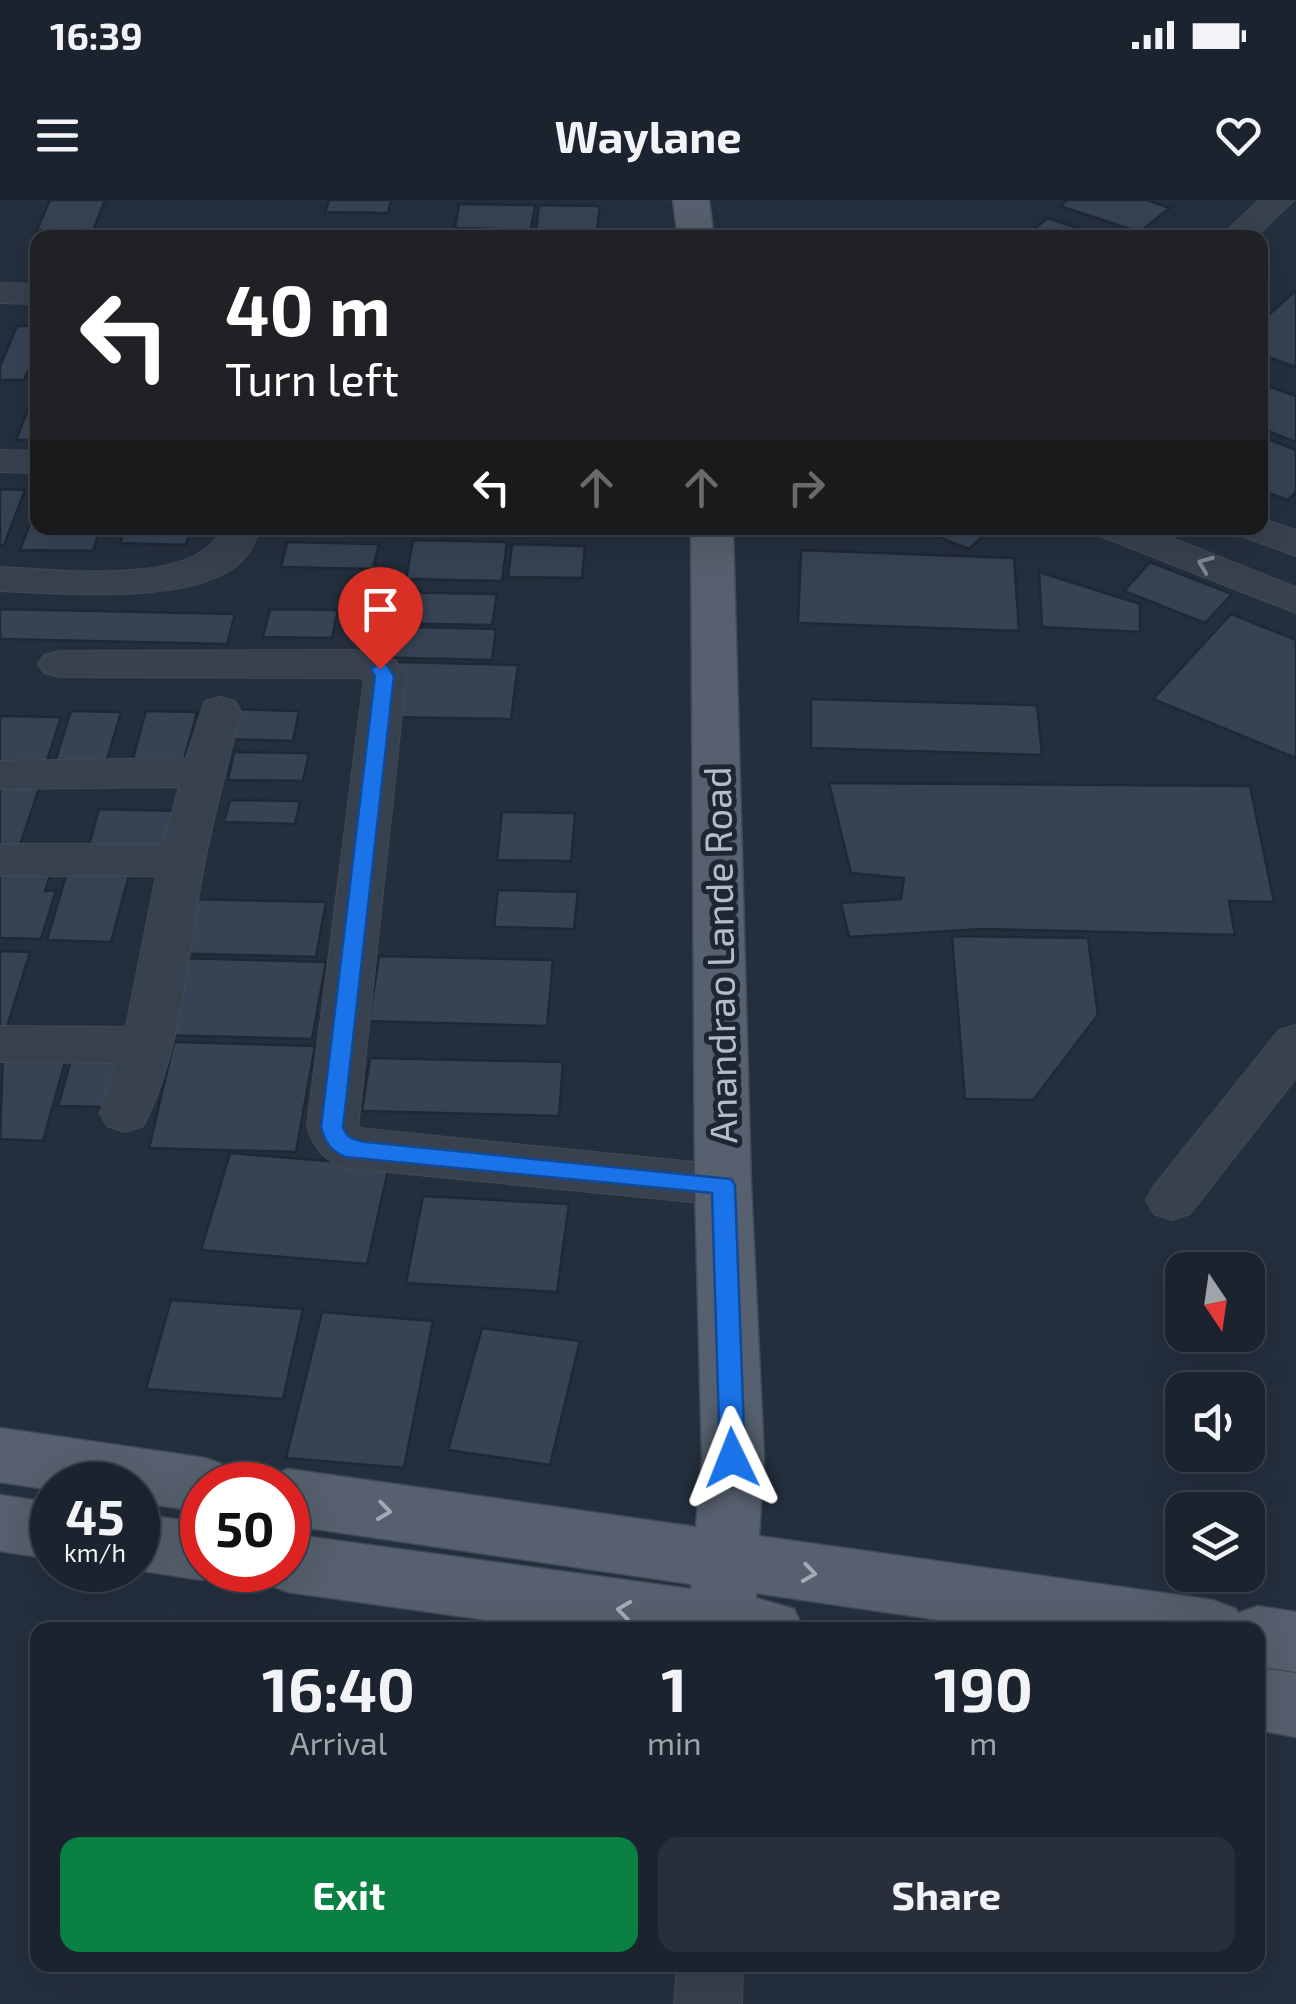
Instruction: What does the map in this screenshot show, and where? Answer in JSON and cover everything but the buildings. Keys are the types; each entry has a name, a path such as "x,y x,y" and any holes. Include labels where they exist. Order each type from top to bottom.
{"main road":[{"path":"691,200 695,230"},
{"name":"Anandrao Lande Road","path":"712,535 734,1611"},
{"path":"0,1455 180,1481"},
{"path":"310,1503 734,1611"},
{"path":"0,1523 30,1527"},
{"path":"310,1565 734,1611 1011,1622"},
{"path":"1265,1637 1296,1642"},
{"path":"1265,1700 1296,1704"}],"street":[{"path":"1244,230 1278,200"},
{"path":"0,294 30,294"},
{"path":"0,461 30,462"},
{"path":"1268,533 1296,544"},
{"path":"0,580 152,581 218,562 234,548 239,535"},
{"path":"1132,535 1296,600"},
{"path":"59,664 354,663 380,669 384,676 332,1127 346,1148 723,1185"},
{"path":"124,1113 146,1046 182,860 220,711"},
{"path":"0,775 207,772"},
{"path":"0,860 182,860"},
{"path":"1172,1200 1296,1042"},
{"path":"0,1044 146,1046"},
{"path":"708,2004 710,1972"}],"route":[{"path":"380,669 384,676 332,1127 336,1138 346,1148 723,1185 732,1458"}]}
